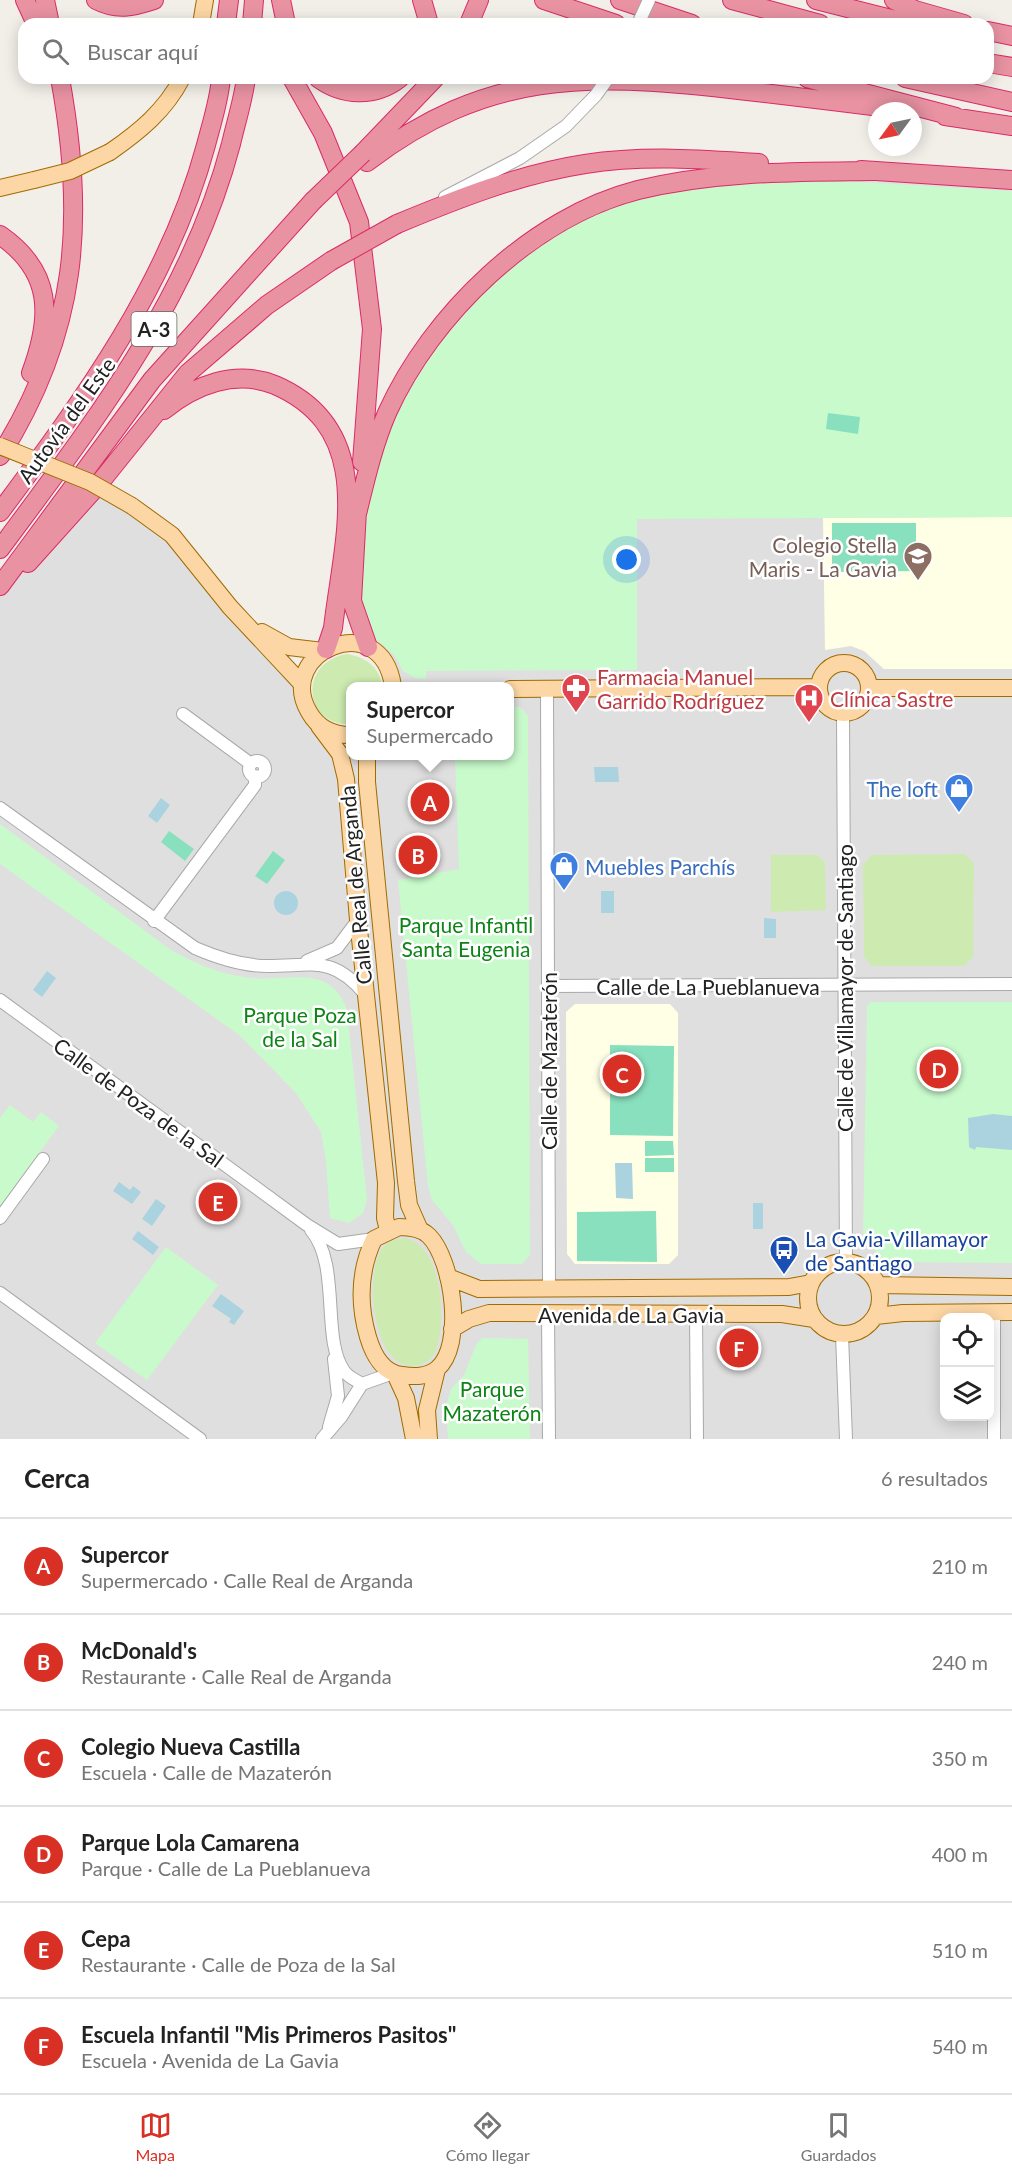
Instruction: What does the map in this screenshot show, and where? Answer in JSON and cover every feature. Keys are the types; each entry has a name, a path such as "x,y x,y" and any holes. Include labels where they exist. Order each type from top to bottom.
{"highway":[{"path":"25,0 33,18"},
{"path":"45,0 49,18"},
{"path":"96,0 107,6 131,8 154,0"},
{"path":"227,18 229,0"},
{"path":"252,18 254,0"},
{"path":"275,0 276,18"},
{"path":"281,0 285,18"},
{"path":"422,0 427,18"},
{"path":"544,0 598,18"},
{"path":"620,0 674,18"},
{"path":"732,0 798,18"},
{"path":"816,0 887,18"},
{"path":"894,0 915,10 943,18"},
{"path":"994,32 1012,36"},
{"path":"994,42 1012,45"},
{"path":"994,64 1012,67"},
{"path":"0,456 22,421 53,349 66,298 74,253 72,156 60,84"},
{"name":"Autovía del Este","path":"0,512 83,400 151,288 194,192 220,84"},
{"name":"Autovía del Este","path":"0,549 132,367 173,296 217,195 245,84"},
{"path":"295,84 323,134 359,222 372,329 366,429 355,522 352,602 368,647"},
{"path":"327,84 362,94 392,84"},
{"path":"0,586 152,380 233,286 295,223 365,158 430,84"},
{"path":"365,158 441,115 521,88 547,84"},
{"path":"682,84 868,106"},
{"path":"830,84 956,117"},
{"path":"932,84 1012,102"},
{"path":"922,112 1012,126"},
{"path":"0,594 98,485 188,373 267,304 331,261 397,224 458,199 530,176 585,164 644,158 1012,180"},
{"path":"355,522 372,456 387,414 410,370 467,296 498,267 538,237 586,210 636,191 696,178 765,172 873,171"},
{"path":"0,235 19,249 43,285 45,328 32,371 0,439"},
{"path":"144,426 180,398 206,384 238,378 267,382 293,393 315,409 337,441 344,460 347,488 333,628 324,650"}],"main road":[{"path":"202,18 205,0"},
{"path":"0,188 70,171 110,152 139,133 161,110 178,84"},
{"path":"0,446 90,482 132,506 172,536 230,607 302,684 308,668 324,650 341,642 368,647 383,659 391,674 392,682"},
{"path":"248,624 289,646 324,650"},
{"path":"840,663 857,666 863,672 869,688 864,704 858,710 843,714 828,708 819,695 818,687 824,671 840,663"},
{"name":"Calle Real de Arganda","path":"302,684 303,702 336,746 344,762 387,1201 381,1234"},
{"path":"514,689 818,687"},
{"path":"869,688 1012,688"},
{"path":"319,726 329,732 346,734"},
{"name":"Calle Real de Arganda","path":"367,760 367,782 406,1181 409,1205 420,1230"},
{"path":"414,1439 406,1398 394,1374 379,1360 364,1323 361,1289 363,1272 381,1234 399,1227 420,1230 436,1246 448,1277 453,1303 452,1329 447,1354 437,1369 427,1410 429,1439"},
{"path":"846,1262 859,1265 870,1273 878,1285 880,1306 876,1317 867,1327 855,1333 842,1335 821,1327 814,1319 808,1307 807,1295 811,1283 825,1267 846,1262"},
{"name":"Avenida de La Gavia","path":"448,1277 479,1288 789,1287 811,1283"},
{"path":"878,1285 1012,1287"},
{"path":"876,1317 903,1313 1012,1312"},
{"name":"Avenida de La Gavia","path":"452,1329 483,1314 696,1313 802,1315 814,1319"},
{"path":"394,1374 416,1377 437,1369"}],"street":[{"path":"640,18 648,0"},
{"path":"397,224 520,158 566,126 604,84"},
{"name":"Calle de Mazaterón","path":"547,689 549,1288"},
{"path":"154,921 255,785 255,776 262,774 264,765 258,761 251,764 183,714"},
{"name":"Calle de Villamayor de Santiago","path":"843,714 846,1262"},
{"path":"0,808 182,941 220,958 258,965 326,965 340,970 365,994"},
{"path":"297,964 323,956 337,948 358,921"},
{"name":"Calle de La Pueblanueva","path":"548,986 1012,984"},
{"name":"Calle de Poza de la Sal","path":"0,1000 307,1225 338,1244 329,1259 327,1272"},
{"path":"0,1218 43,1159"},
{"name":"Calle de Poza de la Sal","path":"307,1225 321,1243 327,1272 335,1346 338,1395 326,1434"},
{"path":"338,1244 381,1234"},
{"path":"0,1293 200,1439"},
{"path":"994,1312 994,1439"},
{"path":"696,1313 697,1439"},
{"path":"548,1314 549,1439"},
{"path":"842,1335 846,1439"},
{"name":"Calle de Poza de la Sal","path":"326,1434 341,1418 362,1384 344,1371 335,1346"},
{"path":"362,1384 394,1374"}],"shaded area":[{"path":"696,178 1012,180 1012,1439 0,1439 0,594 98,485 154,520 277,655 312,719 346,733 346,760 514,760 514,682 390,682 368,647 387,414 467,296 586,210"},
{"name":"Colegio Stella Maris - La Gavia","path":"1012,517 1012,669 884,669 864,651 851,646 825,650 823,518"},
{"path":"575,1004 670,1004 678,1013 678,1255 669,1264 575,1264 567,1254 566,1012"}],"green space":[{"path":"777,177 1012,191 1012,517 637,519 637,670 426,671 426,679 415,678 403,671 395,656 368,632 360,618 362,536 365,509 379,458 400,409 427,362 461,318 499,278 542,244 589,217 638,198 672,190"},
{"path":"828,413 860,417 858,434 826,429"},
{"path":"832,523 916,523 916,571 832,572"},
{"path":"347,654 365,660 375,668 381,679 381,682 346,682 346,724 334,722 323,715 315,705 312,693 314,680 320,669 331,659"},
{"name":"Parque Infantil Santa Eugenia","path":"514,707 520,707 528,716 530,1255 522,1264 481,1264 466,1252 453,1225 432,1200 428,1186 398,880 459,869 455,760 514,760"},
{"name":"Parque Poza de la Sal","path":"0,824 180,955 206,967 244,977 317,979 329,985 339,995 347,1010 367,1200 363,1213 349,1223 330,1218 326,1161 321,1132 296,1093 239,1035 0,864"},
{"path":"169,831 194,849 185,861 161,842"},
{"path":"273,851 285,860 267,884 255,876"},
{"path":"965,854 974,863 973,957 964,966 872,966 864,957 863,865 872,855"},
{"path":"771,855 817,855 825,862 826,910 771,912"},
{"path":"871,1002 1012,1002 1012,1263 886,1262 863,1239 867,1006"},
{"path":"610,1045 674,1046 673,1136 610,1135"},
{"path":"10,1105 33,1122 41,1112 59,1126 0,1206 0,1118"},
{"path":"645,1141 673,1141 674,1155 645,1156"},
{"path":"645,1158 674,1158 674,1172 645,1172"},
{"path":"656,1211 657,1262 577,1261 577,1212"},
{"path":"406,1238 418,1244 427,1254 438,1283 441,1316 438,1344 433,1356 422,1364 405,1365 392,1356 382,1341 373,1298 378,1258 385,1245"},
{"path":"166,1247 218,1285 147,1380 95,1343"},
{"name":"Parque Mazaterón","path":"482,1338 528,1339 530,1439 448,1439 446,1406 451,1389 464,1375 476,1345"}],"water":[{"path":"594,767 618,767 619,782 595,782"},
{"path":"161,798 170,805 157,823 148,816"},
{"path":"286,891 294,895 298,903 294,911 286,915 278,911 274,903 278,895"},
{"path":"601,891 614,891 614,913 601,913"},
{"path":"764,918 776,919 776,938 764,938"},
{"path":"47,971 56,978 42,997 33,990"},
{"path":"993,1114 1012,1116 1012,1150 976,1147 975,1150 969,1147 968,1118"},
{"path":"615,1163 632,1163 633,1199 616,1198"},
{"path":"119,1182 130,1190 133,1186 141,1192 132,1204 113,1191"},
{"path":"156,1199 166,1206 152,1226 142,1219"},
{"path":"753,1203 763,1203 763,1229 753,1229"},
{"path":"138,1231 159,1247 153,1255 132,1239"},
{"path":"221,1294 244,1311 234,1325 229,1322 231,1319 212,1306"}],"place":[{"name":"Colegio Stella Maris - La Gavia","path":"918,582"},
{"name":"Farmacia Manuel Garrido Rodríguez","path":"576,714"},
{"name":"Clínica Sastre","path":"809,724"},
{"name":"Supercor","path":"430,802"},
{"name":"The loft","path":"959,814"},
{"name":"McDonald's","path":"418,855"},
{"name":"Muebles Parchís","path":"564,892"},
{"name":"Parque Lola Camarena","path":"939,1069"},
{"name":"Colegio Nueva Castilla","path":"622,1074"},
{"name":"Cepa","path":"218,1202"},
{"name":"La Gavia-Villamayor de Santiago","path":"784,1276"},
{"name":"Escuela Infantil \"Mis Primeros Pasitos\"","path":"739,1348"}]}
